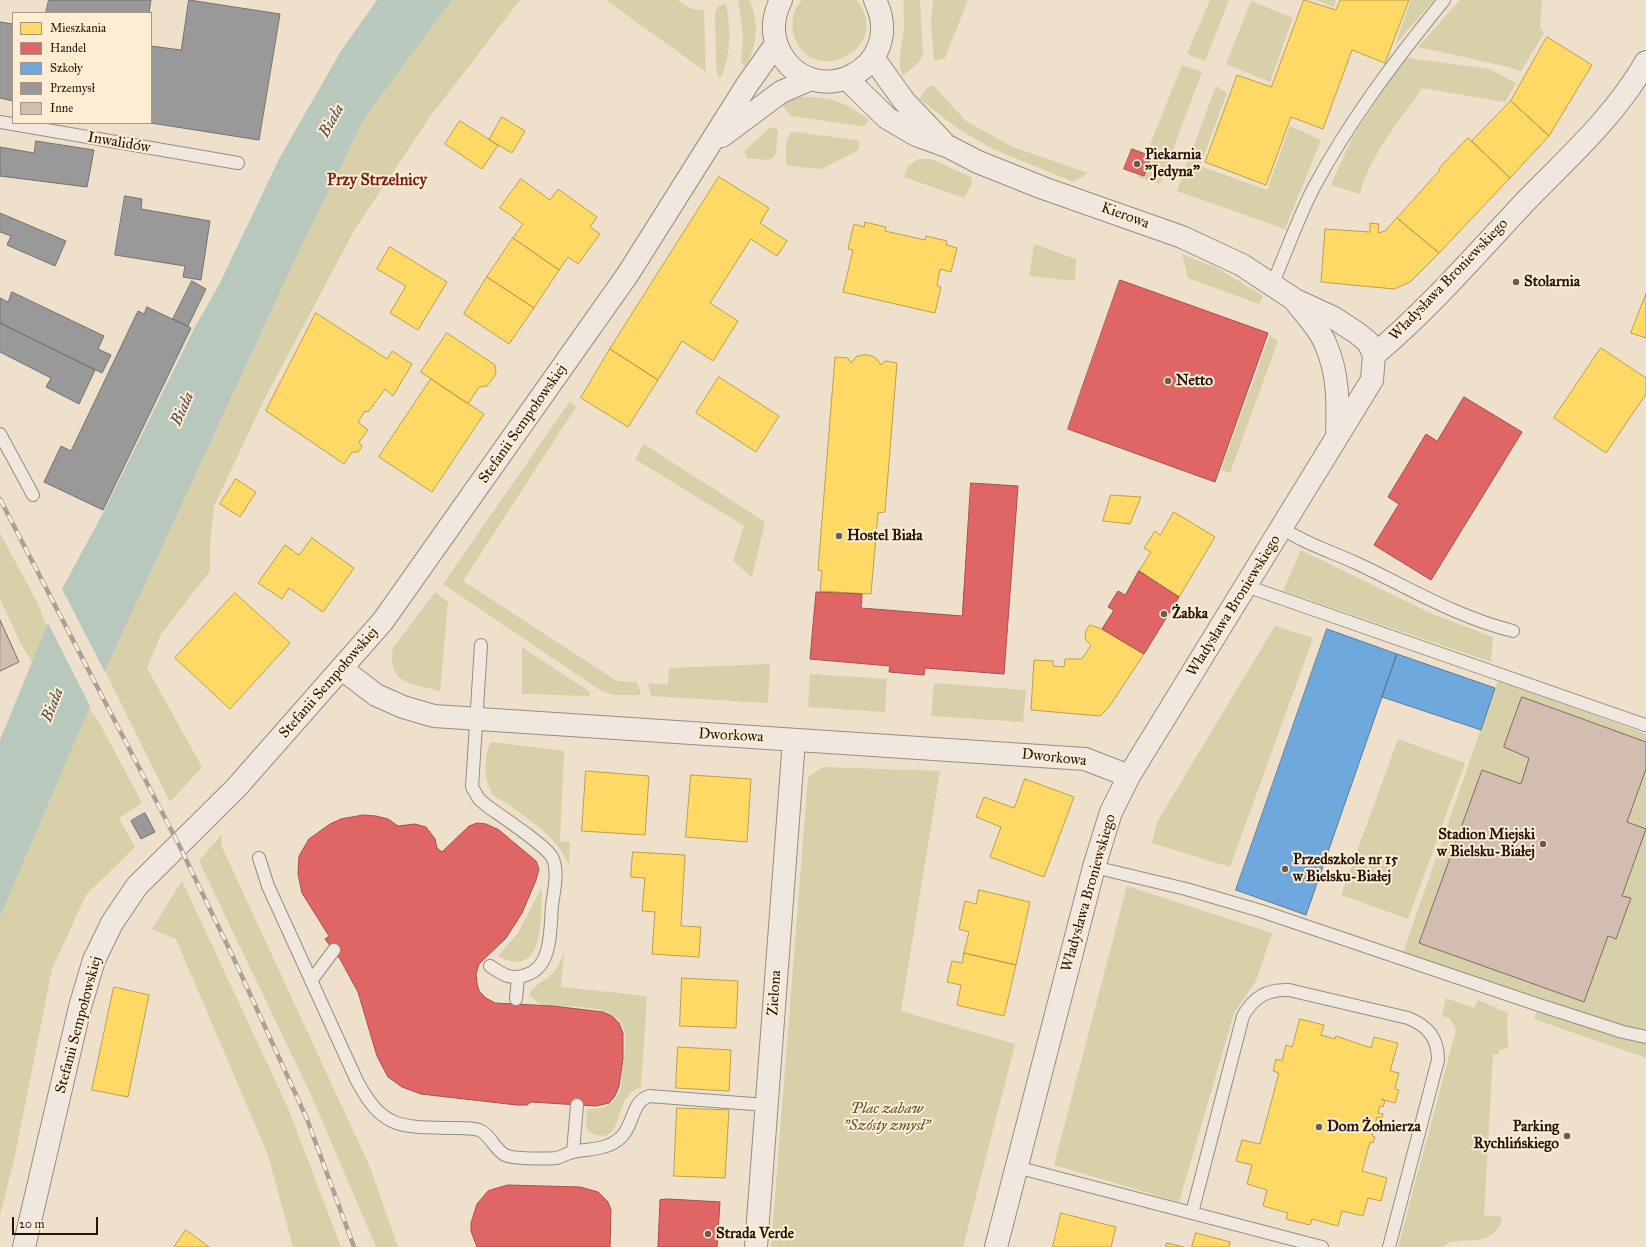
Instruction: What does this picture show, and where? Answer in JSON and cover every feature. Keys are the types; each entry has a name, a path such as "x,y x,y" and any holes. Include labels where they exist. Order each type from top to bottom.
{"street":[{"path":"773,5 776,44 783,58 795,71 811,79 829,82 847,79 863,70 874,58 881,44 883,28 881,4"},
{"name":"Stefanii Sempołowskiej","path":"24,1247 80,1008 94,960 112,923 138,886 236,788 383,621 543,397 628,274 710,145 746,85 776,44"},
{"name":"Kierowa","path":"874,58 904,101 948,147"},
{"name":"Władysława Broniewskiego","path":"996,1247 1094,867 1111,812 1129,776 1372,380 1374,355 1416,319 1600,125 1636,79 1646,62"},
{"name":"Stefanii Sempołowskiej","path":"710,145 764,103 781,92 811,79"},
{"name":"Kierowa","path":"847,79 887,118 916,135 948,147 978,162 1043,188 1182,237 1242,266 1295,300 1334,318 1358,333 1368,342 1374,355"},
{"name":"Kierowa","path":"1295,300 1325,342 1334,370 1338,400 1337,438"},
{"name":"Dworkowa","path":"342,669 376,695 403,707 434,716 1085,759 1129,776"},
{"name":"Zielona","path":"756,1247 794,740"}],"lane":[{"path":"1272,285 1314,188 1353,120 1407,46 1444,0"},
{"name":"Inwalidów","path":"0,122 238,163"},
{"path":"0,434 33,495"},
{"path":"1282,528 1298,539 1354,562 1442,607 1488,625 1513,632"},
{"path":"1246,586 1645,725"},
{"path":"481,645 472,787 475,794 487,806 546,850 555,864 549,944 542,965 530,974 518,978 508,978 490,966"},
{"path":"259,858 268,886 366,1100 376,1112 388,1120 400,1125 415,1127 481,1130 496,1147 508,1156 555,1158 573,1152 609,1145 618,1140 628,1128 638,1104 642,1099 649,1096 766,1105"},
{"path":"1094,867 1186,889 1261,911 1539,1005 1623,1032 1646,1037"},
{"path":"311,981 334,950"},
{"path":"516,999 518,978"},
{"path":"1192,1213 1243,1016 1255,1000 1265,993 1277,990 1289,990 1408,1018 1420,1023 1434,1038 1438,1048 1438,1060 1389,1247"},
{"path":"573,1152 577,1105"},
{"path":"1016,1167 1322,1247"}],"green space":[{"path":"452,0 520,0 432,114 355,229 265,398 214,506 210,545 210,571 161,634 147,668 202,767 170,802 105,671 292,266 364,119"},
{"path":"606,0 677,0 692,9 704,10 706,72"},
{"path":"738,0 749,0 756,25 756,34 752,51 745,67 741,61 743,34"},
{"path":"802,0 857,0 866,19 865,36 857,49 844,58 828,61 813,58 801,49 793,31 792,23 795,10"},
{"path":"904,0 920,0 923,55 918,63 903,76 900,57 904,26"},
{"path":"933,0 968,0 945,58 934,61 931,23"},
{"path":"1210,0 1229,0 1205,61 1187,54"},
{"path":"1316,0 1336,0 1334,7"},
{"path":"1411,0 1434,0 1395,45"},
{"path":"1460,0 1542,0 1540,28 1544,33 1521,71 1418,47"},
{"path":"1251,1 1293,18 1270,82 1226,64"},
{"path":"726,4 729,22 729,49 722,76 718,78 716,64 715,12 718,6"},
{"path":"1408,58 1489,69 1516,83 1505,102 1422,88 1378,152 1364,180 1360,194 1331,185 1352,138 1403,60"},
{"path":"1182,65 1202,72 1160,184 1137,177"},
{"path":"933,85 966,121 1013,147 1088,173 1074,182 995,150 960,130 919,99 927,88"},
{"path":"1216,86 1227,93 1200,166 1267,190 1290,126 1321,140 1285,229 1177,191"},
{"path":"801,97 821,98 838,102 853,109 869,120 864,126 860,126 791,116 781,104"},
{"path":"770,128 775,128 778,131 775,154 773,157 765,160 747,158 744,151"},
{"path":"795,132 856,140 859,141 859,150 821,169 789,166 786,163 786,143 790,133"},
{"path":"918,159 931,159 971,177 972,184 964,198 904,177 908,166"},
{"path":"1034,244 1076,259 1075,281 1029,276"},
{"path":"1182,254 1219,269 1263,296 1259,304 1188,278"},
{"path":"1270,335 1278,341 1230,473 1221,470"},
{"path":"570,401 576,407 463,581 617,681 637,682 641,695 613,695 600,690 443,584"},
{"path":"644,444 765,522 752,577 733,561 744,526 635,459"},
{"path":"0,533 38,604 47,627 32,662 20,642 0,599"},
{"path":"1301,550 1432,614 1493,637 1491,662 1283,591"},
{"path":"435,592 448,602 440,691 411,684 404,680 398,676 394,669 392,660 393,648"},
{"path":"1275,626 1313,638 1230,867 1152,843 1157,822"},
{"path":"522,647 590,692 590,696 522,694"},
{"path":"770,664 768,703 651,696 648,683 668,685 669,668"},
{"path":"810,674 887,679 885,712 808,707"},
{"name":"Stadion Miejski w Bielsku-Białej","path":"1498,680 1646,734 1646,1058 1534,1019 1541,998 1403,953"},
{"path":"934,683 1026,690 1023,722 931,716"},
{"path":"89,708 99,722 142,803 119,818 135,847 86,895 52,969 15,1155 0,1215 0,917"},
{"path":"1398,739 1465,763 1408,919 1341,895"},
{"path":"491,742 564,751 560,841 570,842 569,866 565,856 552,839 536,825 492,793 486,774 486,760"},
{"name":"Plac zabaw \"Szósty zmysł\"","path":"823,767 940,771 901,1011 1015,1044 963,1247 771,1247 808,777"},
{"path":"222,834 221,845 370,1167 398,1247 376,1247 312,1097 199,861"},
{"path":"182,881 288,1108 341,1247 293,1247 268,1155 176,939 152,929"},
{"path":"1127,886 1272,933 1256,981 1234,1013 1179,1202 1054,1165"},
{"path":"542,887 540,929 537,942 532,953 525,960 514,961 498,956 518,933"},
{"path":"564,951 561,987 647,996 641,1087 629,1094 624,1102 616,1125 607,1135 599,1136 589,1132 586,1125 587,1109 604,1107 612,1103 621,1089 625,1042 622,1024 615,1016 604,1011 592,1008 541,1004 536,1002 529,995 535,987 553,973 559,965"},
{"path":"1446,998 1474,1008 1478,1000 1508,1013 1508,1048 1499,1050 1499,1054 1493,1054 1484,1215 1502,1217 1500,1226 1494,1233 1484,1239 1450,1242 1443,1247 1398,1247 1456,1030 1450,1018 1442,1016"}],"water":[{"name":"Biała","path":"377,0 452,0 364,119 292,266 105,671 0,917 0,740 62,589 103,513 196,325 219,285 279,159 341,51"}],"pier":[{"path":"61,587 106,674 91,708 47,621"}],"building: Mieszkania":[{"path":"1304,0 1336,10 1340,0 1409,0 1385,63 1352,50 1323,129 1291,117 1266,185 1205,162 1237,75 1271,87"},
{"path":"1547,37 1592,65 1549,136 1511,101"},
{"path":"1511,101 1549,136 1510,178 1472,141"},
{"path":"502,117 525,131 512,153 489,140"},
{"path":"460,121 498,145 482,169 445,144"},
{"path":"1468,138 1510,178 1439,253 1397,218"},
{"path":"719,177 769,208 760,223 787,241 777,256 751,239 710,303 738,321 713,361 682,341 658,380 610,349"},
{"path":"521,179 550,200 558,189 597,217 590,227 600,234 578,264 568,257 559,270 513,238 523,224 500,208"},
{"path":"1397,218 1439,253 1410,282 1394,289 1321,282 1325,229 1370,232 1370,223 1379,224 1378,233 1385,231"},
{"path":"865,222 886,227 885,231 925,240 926,236 947,241 946,245 957,248 951,272 940,269 937,286 941,287 935,313 843,292 853,250 848,249 854,224 864,227"},
{"path":"513,238 559,270 534,308 487,277"},
{"path":"390,247 447,282 418,330 390,313 406,286 377,269"},
{"path":"487,277 534,308 509,344 464,314"},
{"path":"1646,294 1646,338 1631,333"},
{"path":"316,313 387,359 392,351 412,364 393,396 385,389 368,412 365,411 358,422 368,430 359,442 362,447 358,452 352,452 344,464 266,411"},
{"path":"447,333 495,365 496,374 487,386 479,387 468,404 421,372"},
{"path":"1601,348 1646,378 1646,394 1606,453 1554,418"},
{"path":"610,349 658,380 628,427 581,398"},
{"path":"869,355 876,358 881,365 885,361 897,363 885,512 878,513 871,594 820,591 822,571 818,570 835,357 848,358 851,363 856,357"},
{"path":"719,377 779,416 756,452 696,413"},
{"path":"431,379 484,414 432,492 379,457"},
{"path":"236,479 256,492 240,517 220,504"},
{"path":"1111,495 1141,497 1130,524 1103,521"},
{"path":"1174,512 1215,537 1179,597 1139,571 1151,552 1144,548 1155,531 1160,535"},
{"path":"312,538 354,568 323,612 289,588 282,599 258,583 285,545 299,555"},
{"path":"235,593 290,643 230,709 175,658"},
{"path":"1090,625 1102,629 1144,654 1109,707 1100,716 1031,710 1034,660 1053,661 1053,666 1064,667 1065,659 1082,659 1091,645 1085,639 1086,631"},
{"path":"586,771 649,776 645,835 582,831"},
{"path":"691,775 751,779 747,842 686,837"},
{"path":"1025,779 1074,797 1044,877 990,857 1001,827 976,817 984,797 1014,808"},
{"path":"633,852 685,855 681,926 701,927 699,957 652,954 655,912 642,911 645,878 631,877"},
{"path":"979,890 1030,902 1016,965 964,953 969,932 959,929 965,901 976,904"},
{"path":"964,953 1016,965 1004,1016 957,1005 961,985 947,982 952,961 962,963"},
{"path":"682,978 738,981 736,1028 680,1026"},
{"path":"114,987 149,995 128,1097 92,1090"},
{"name":"Dom Żołnierza","path":"1300,1019 1324,1025 1321,1035 1335,1039 1336,1036 1371,1048 1374,1037 1398,1043 1390,1071 1399,1073 1395,1089 1399,1090 1395,1103 1381,1099 1385,1101 1383,1107 1380,1106 1378,1113 1383,1114 1382,1118 1377,1117 1372,1136 1375,1137 1373,1143 1370,1142 1362,1171 1387,1178 1381,1201 1368,1198 1363,1216 1342,1211 1338,1226 1312,1219 1310,1225 1286,1219 1288,1213 1263,1206 1267,1190 1247,1184 1252,1165 1236,1161 1242,1140 1260,1144 1279,1073 1273,1071 1276,1059 1282,1061 1286,1045 1292,1047"},
{"path":"678,1047 731,1050 729,1091 676,1088"},
{"path":"677,1108 729,1110 725,1178 674,1176"},
{"path":"1061,1213 1116,1227 1111,1247 1053,1247"},
{"path":"186,1230 209,1247 174,1247"},
{"path":"1196,1233 1230,1242 1229,1247 1192,1247"},
{"path":"1167,1243 1184,1247 1166,1247"}],"building: Handel":[{"path":"1132,149 1151,156 1144,176 1124,169"},
{"name":"Netto","path":"1120,280 1268,333 1215,482 1068,429"},
{"path":"1464,397 1522,432 1431,580 1374,545 1399,504 1388,497 1426,434 1437,441"},
{"path":"971,483 1018,486 1004,674 925,668 924,675 889,672 890,666 810,659 816,592 862,594 861,608 962,616"},
{"path":"1139,571 1179,597 1144,654 1102,629 1114,610 1108,607 1118,591 1125,595"},
{"path":"364,815 388,819 398,826 415,824 426,827 435,839 437,848 442,852 469,826 477,823 486,824 499,830 536,861 539,869 522,913 506,938 479,964 476,974 479,991 486,998 495,1003 553,1006 603,1012 612,1016 619,1023 623,1033 623,1059 619,1086 615,1096 609,1103 596,1106 531,1102 527,1105 517,1105 421,1094 402,1087 388,1077 377,1056 358,992 340,959 325,939 329,936 302,893 298,874 299,856 309,839 330,824 341,819"},
{"path":"508,1185 580,1187 598,1192 608,1202 611,1210 610,1247 477,1247 471,1231 471,1223 477,1204 488,1191"},
{"path":"669,1199 720,1202 717,1247 658,1247 660,1200"}],"building: Szkoły":[{"path":"1327,629 1397,654 1306,915 1236,890"},
{"path":"1397,654 1495,688 1481,730 1382,697"}],"building: Przemysł":[{"path":"49,0 151,0 149,12 46,12"},
{"path":"189,0 280,14 259,140 152,123 152,46 181,50"},
{"path":"0,22 12,24 12,101 0,98"},
{"path":"36,141 94,150 87,187 0,176 0,147 34,153"},
{"path":"125,196 142,199 141,209 210,221 201,280 183,277 185,266 115,255"},
{"path":"0,213 66,241 55,266 7,245 11,236 0,232"},
{"path":"192,281 206,289 188,326 173,319"},
{"path":"12,292 104,336 98,349 111,355 102,373 0,323 0,298 8,302"},
{"path":"147,307 191,328 103,510 44,482 61,446 71,451 138,311 144,314"},
{"path":"0,323 95,370 79,404 46,387 51,378 0,352"},
{"path":"145,813 155,832 141,839 131,821"}],"building: Inne":[{"path":"0,620 19,662 0,671"},
{"name":"Stadion Miejski w Bielsku-Białej","path":"1522,697 1646,742 1646,769 1627,822 1646,829 1622,896 1631,898 1616,939 1608,936 1584,1002 1419,943 1482,770 1521,784 1529,758 1504,747"}],"railway":[{"path":"0,499 179,845 234,959 307,1119 354,1247"}],"place":[{"name":"Piekarnia \"Jedyna\"","path":"1137,164"},
{"name":"Stolarnia","path":"1516,282"},
{"name":"Netto","path":"1168,381"},
{"name":"Hostel Biała","path":"839,536"},
{"name":"Żabka","path":"1164,614"},
{"name":"Stadion Miejski w Bielsku-Białej","path":"1543,844"},
{"name":"Przedszkole nr 15 w Bielsku-Białej","path":"1285,869"},
{"name":"Dom Żołnierza","path":"1319,1127"},
{"name":"Parking Rychlińskiego","path":"1567,1136"},
{"name":"Strada Verde","path":"708,1234"}],"district":[{"name":"Przy Strzelnicy","path":"377,181"}]}
